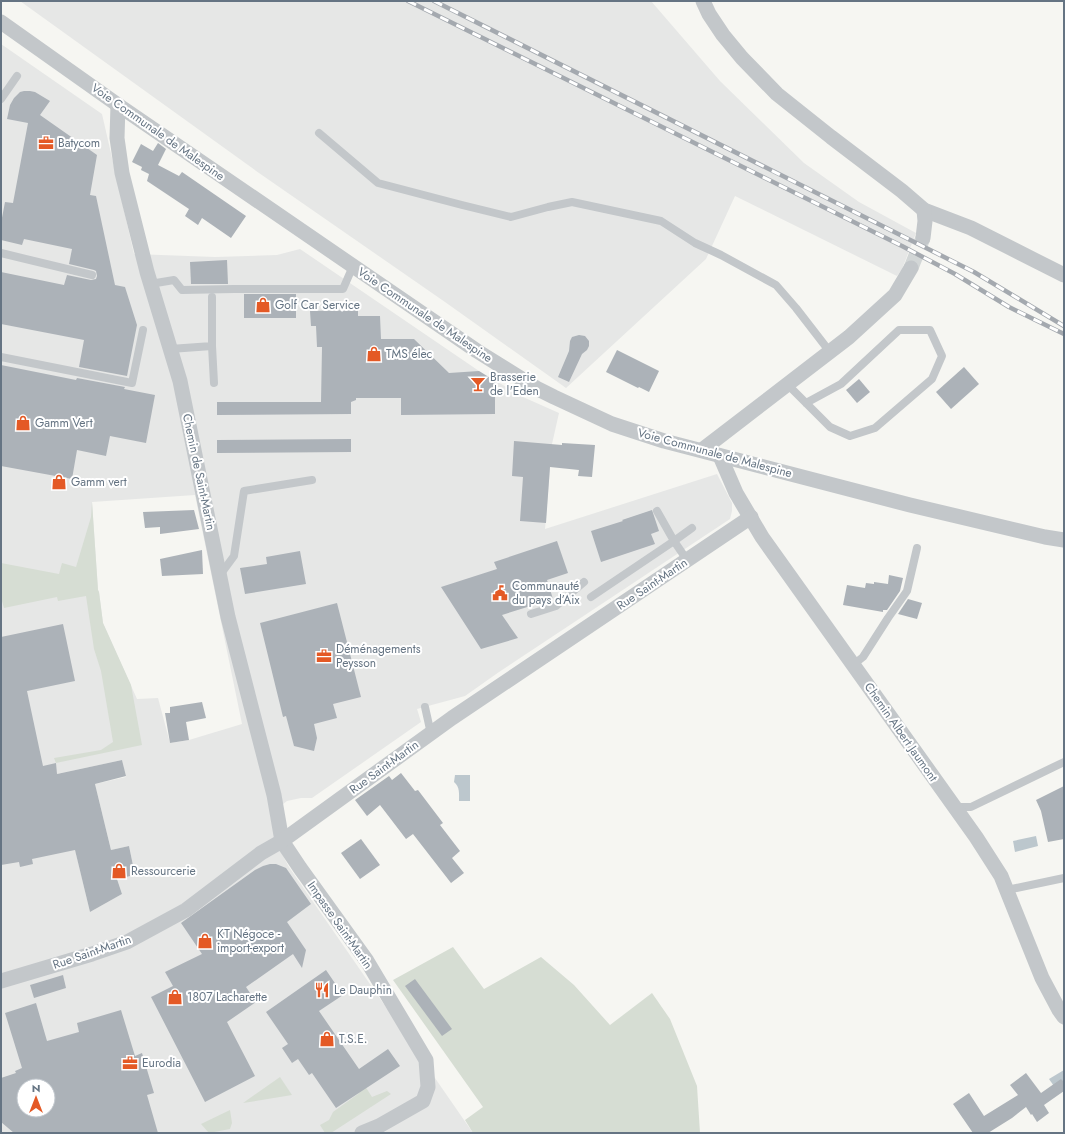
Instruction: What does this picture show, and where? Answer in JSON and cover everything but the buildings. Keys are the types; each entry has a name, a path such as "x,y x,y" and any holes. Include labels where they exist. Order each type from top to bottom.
{"street":[{"path":"703,1 709,14 742,58 777,94 830,137 902,191 924,210 971,228 1064,275"},
{"name":"Voie Communale de Malespine","path":"2,24 477,351 538,389 612,424 664,441 910,505 1045,537 1064,540"},
{"name":"Chemin de Saint-Martin","path":"118,105 117,138 122,173 150,284 180,381 228,617 274,795 282,841"},
{"path":"923,238 925,222 924,210"},
{"path":"702,450 849,337 895,295 911,268"},
{"name":"Chemin Albert Jaumont","path":"720,456 736,493 762,537 976,837 1001,876 1042,978 1064,1017"},
{"name":"Rue Saint-Martin","path":"1,981 127,942 186,910 261,853 282,841 431,734 751,517"},
{"name":"Impasse Saint-Martin","path":"282,841 367,961 426,1060 428,1087 423,1101 379,1126 362,1133"}],"lane":[{"path":"1,104 1,100 17,76"},
{"path":"320,133 378,183 462,205 510,217 572,202 661,221 695,244 721,255 776,285 830,352"},
{"path":"1,253 92,275"},
{"path":"150,284 174,280 182,290 242,288 343,289 353,266"},
{"path":"212,297 214,383"},
{"path":"1,357 132,383 143,330"},
{"path":"788,385 806,403 830,427 850,436 875,428 932,379 942,356 930,330 899,330 841,384 806,403"},
{"path":"170,349 212,346"},
{"path":"220,576 234,556 244,491 312,480"},
{"path":"657,510 674,541 687,560"},
{"path":"591,597 692,528"},
{"path":"853,665 863,657 907,591 918,548"},
{"path":"531,614 556,606 584,582"},
{"path":"425,707 431,734"},
{"path":"954,807 971,807 1064,762"},
{"path":"1007,890 1064,878"}],"shaded area":[{"path":"20,1 651,1 720,81 804,163 859,202 916,233 902,269 897,276 735,196 706,259 566,388 259,173"},
{"path":"1,44 102,114 134,254 215,257 277,255 300,249 479,371 523,397 559,413 552,444 545,529 717,474 732,503 730,519 465,696 417,709 421,722 312,798 301,798 287,801 270,814 276,843 289,867 473,1133 1,1133","holes":["195,495 242,724 189,740 170,743 158,698 137,699 103,623 98,590 92,502","122,760 126,777 95,784 111,850 129,846 135,875 117,879 122,894 90,912 57,774"]},
{"path":"92,502 98,590 103,623 131,685 142,745 56,763 54,758 101,750 113,742 101,671 94,649 86,596 58,601 57,597 4,608 1,601 1,563 59,574 62,563 76,567 91,517"},
{"path":"455,775 470,775 470,801 459,801 458,788 454,782"},
{"path":"1036,836 1038,846 1015,852 1013,841"},
{"path":"453,947 484,989 541,957 574,985 610,1025 652,993 670,1019 697,1086 700,1133 473,1133 465,1120 483,1107 393,980"},
{"path":"1064,1070 1064,1084 1056,1089 1049,1079"},
{"path":"280,1077 292,1095 243,1103"},
{"path":"365,1086 372,1097 387,1091 391,1094 331,1133 325,1133 320,1125 329,1120 333,1112 358,1094"},
{"path":"230,1110 232,1123 230,1129 209,1133 201,1124"}],"tunnel":[{"path":"911,268 923,238"}],"railway":[{"path":"408,1 902,246 955,274 1009,307 1064,334"},
{"path":"434,1 974,272 1064,326"}],"place":[{"name":"Batycom","path":"46,143"},
{"name":"Golf Car Service","path":"263,305"},
{"name":"TMS élec","path":"374,354"},
{"name":"Brasserie de l'Eden","path":"478,384"},
{"name":"Gamm Vert","path":"23,423"},
{"name":"Gamm vert","path":"59,482"},
{"name":"Communauté du pays d’Aix","path":"500,593"},
{"name":"Déménagements Peysson","path":"324,656"},
{"name":"Ressourcerie","path":"119,871"},
{"name":"KT Négoce - import-export","path":"205,941"},
{"name":"Le Dauphin","path":"322,990"},
{"name":"1807 Lacharette","path":"175,997"},
{"name":"T.S.E.","path":"327,1039"},
{"name":"Eurodia","path":"130,1063"}]}
